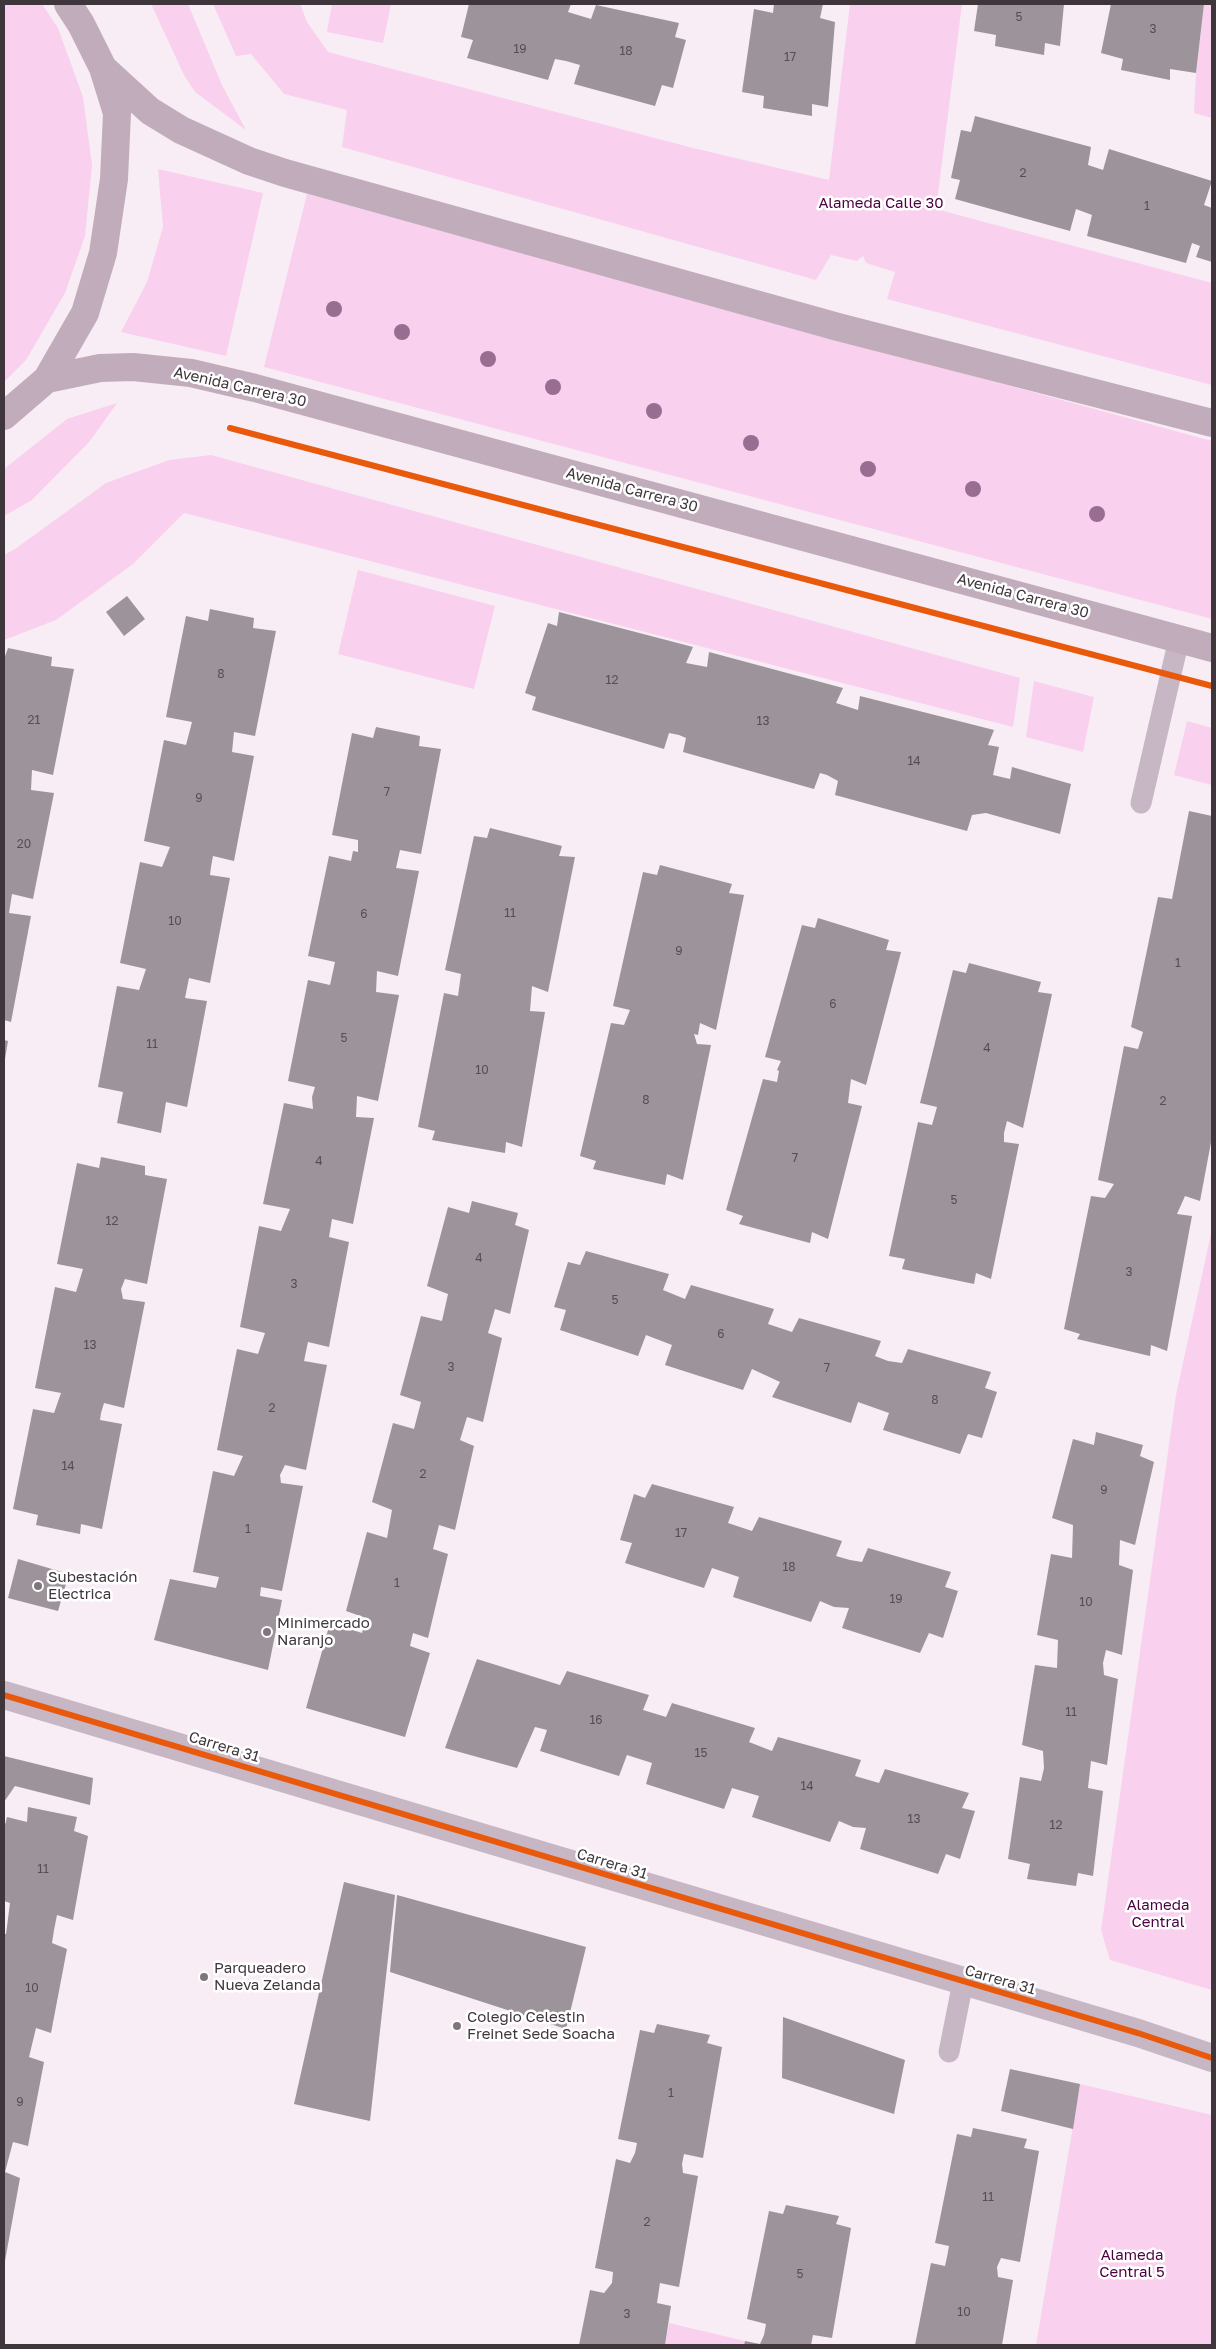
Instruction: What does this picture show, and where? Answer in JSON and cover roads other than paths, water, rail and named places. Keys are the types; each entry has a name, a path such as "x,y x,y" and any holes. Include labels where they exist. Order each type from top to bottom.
{"main road":[{"path":"4,416 47,379 85,313 104,253 114,179 117,113 103,68 81,24 68,4"},
{"path":"103,68 150,111 181,130 249,161 285,173 838,327 1212,422"},
{"name":"Avenida Carrera 30","path":"47,379 100,368 133,367 191,373 255,388 1212,648"}],"street":[{"name":"Carrera 31","path":"4,1695 1138,2034 1212,2058"}],"lane":[{"path":"1141,804 1179,639"},
{"path":"948,2052 963,1982"}],"place":[{"name":"Subestación Electrica","path":"38,1586"},
{"name":"Minimercado Naranjo","path":"267,1632"},
{"name":"Parqueadero Nueva Zelanda","path":"204,1977"},
{"name":"Colegio Celestin Freinet Sede Soacha","path":"457,2026"}],"park label":[{"name":"Alameda Calle 30","path":"881,203"},
{"name":"Alameda Central","path":"1158,1914"},
{"name":"Alameda Central 5","path":"1132,2264"}]}
